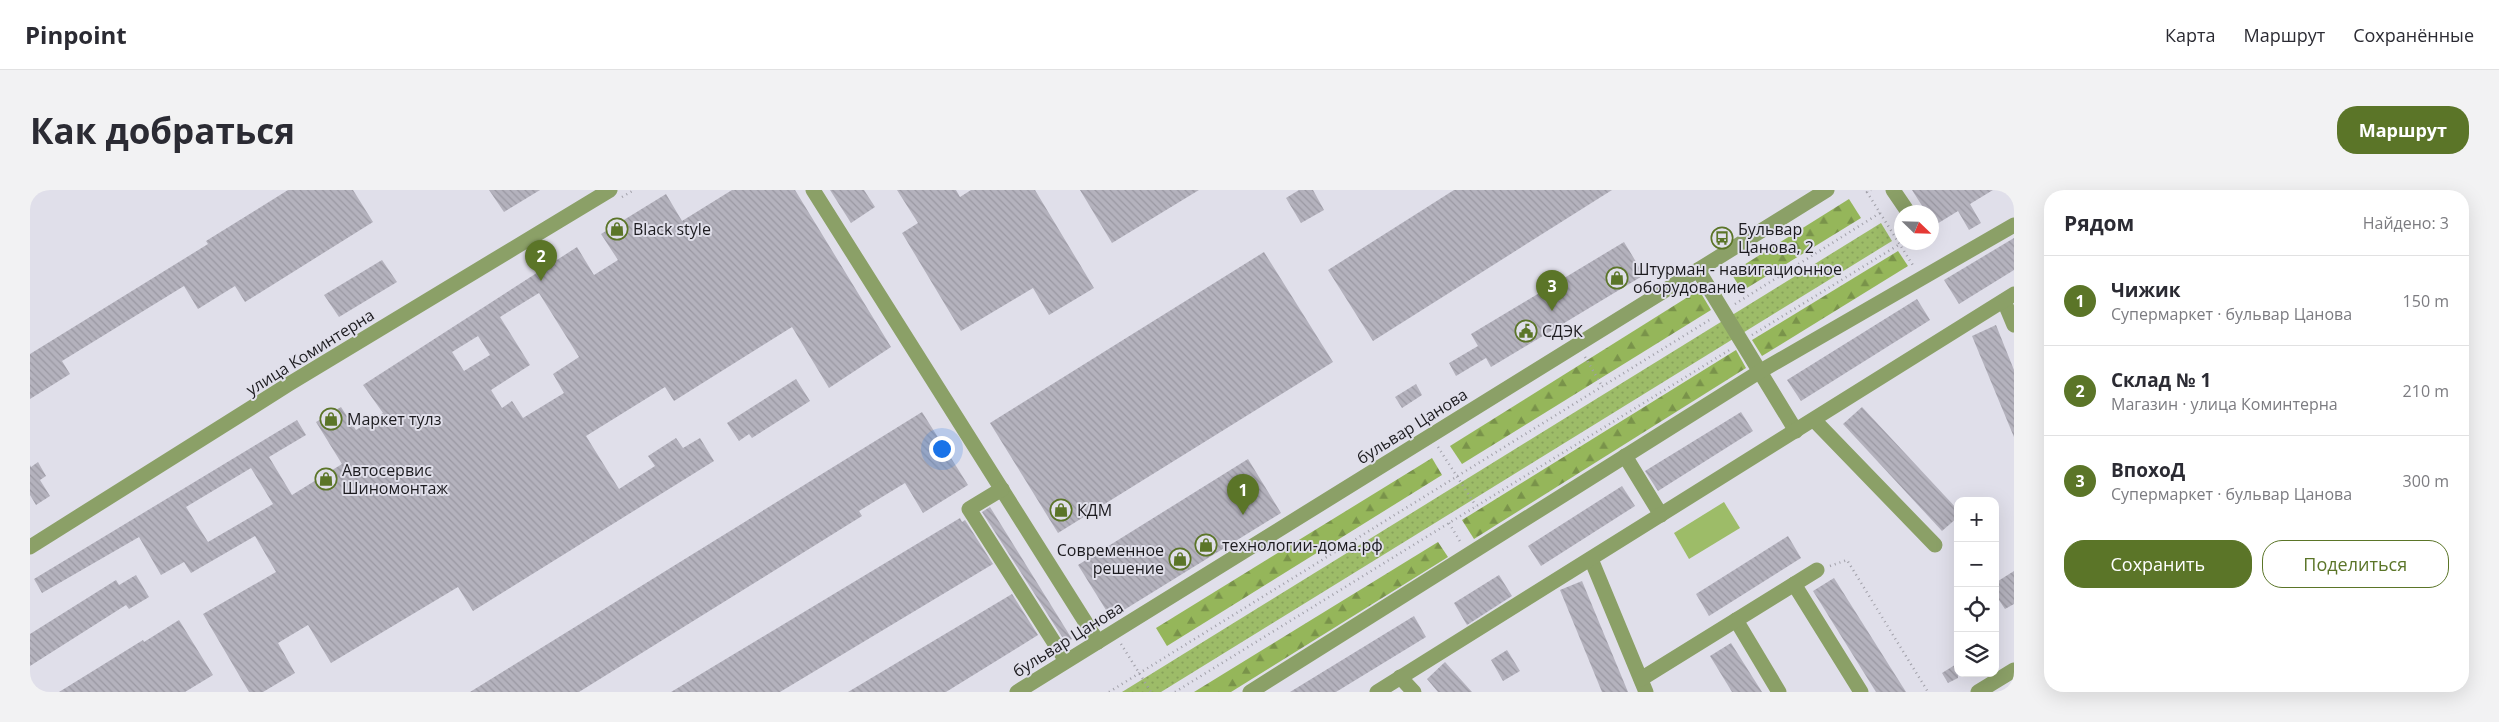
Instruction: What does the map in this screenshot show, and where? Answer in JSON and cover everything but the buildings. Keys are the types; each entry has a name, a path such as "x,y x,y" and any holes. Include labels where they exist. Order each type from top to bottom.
{"street":[{"name":"улица Коминтерна","path":"30,547 289,384 610,190"},
{"path":"813,190 1098,642"},
{"name":"бульвар Цанова","path":"1017,692 1827,190"},
{"path":"1893,190 1903,205"},
{"path":"1250,692 1759,372 2014,225"},
{"path":"1698,270 1796,431"},
{"path":"1376,692 2009,298 2014,325"},
{"path":"1814,420 1935,545"},
{"path":"1625,456 1661,515"},
{"path":"1002,489 969,509 1066,662"},
{"path":"1591,559 1644,686 1736,620 1817,570"},
{"path":"1794,584 1861,692"},
{"path":"1736,620 1780,692"},
{"path":"1978,692 2014,670"},
{"path":"1400,677 1414,692"}],"path":[{"path":"1870,190 1867,192 1894,235"},
{"path":"1109,692 1880,213"},
{"path":"1175,692 1894,248"},
{"path":"1904,250 1914,268"},
{"path":"1577,345 1602,386"},
{"path":"1431,435 1476,506"},
{"path":"1449,523 1468,555"},
{"path":"1817,570 1847,560 1928,692"},
{"path":"1121,643 1151,692"}],"green space":[{"path":"1849,199 1861,218 1742,291 1731,273"},
{"path":"1881,223 1892,241 1161,692 1122,692"},
{"path":"1898,251 1908,266 1762,356 1752,340"},
{"path":"1699,290 1711,310 1462,464 1450,446"},
{"path":"1736,350 1746,368 1474,539 1462,520"},
{"path":"1432,458 1442,475 1167,646 1156,628"},
{"path":"1724,502 1740,528 1689,559 1674,533"},
{"path":"1438,542 1448,557 1231,692 1194,692"}],"place":[{"name":"Black style","path":"617,229"},
{"name":"Бульвар Цанова, 2","path":"1722,238"},
{"name":"Штурман - навигационное оборудование","path":"1617,278"},
{"name":"Склад № 1","path":"541,281"},
{"name":"ВпохоД","path":"1552,311"},
{"name":"СДЭК","path":"1526,331"},
{"name":"Маркет тулз","path":"331,419"},
{"name":"Автосервис Шиномонтаж","path":"326,479"},
{"name":"КДМ","path":"1061,510"},
{"name":"Чижик","path":"1243,515"},
{"name":"технологии-дома.рф","path":"1206,545"},
{"name":"Современное решение","path":"1180,559"}]}
